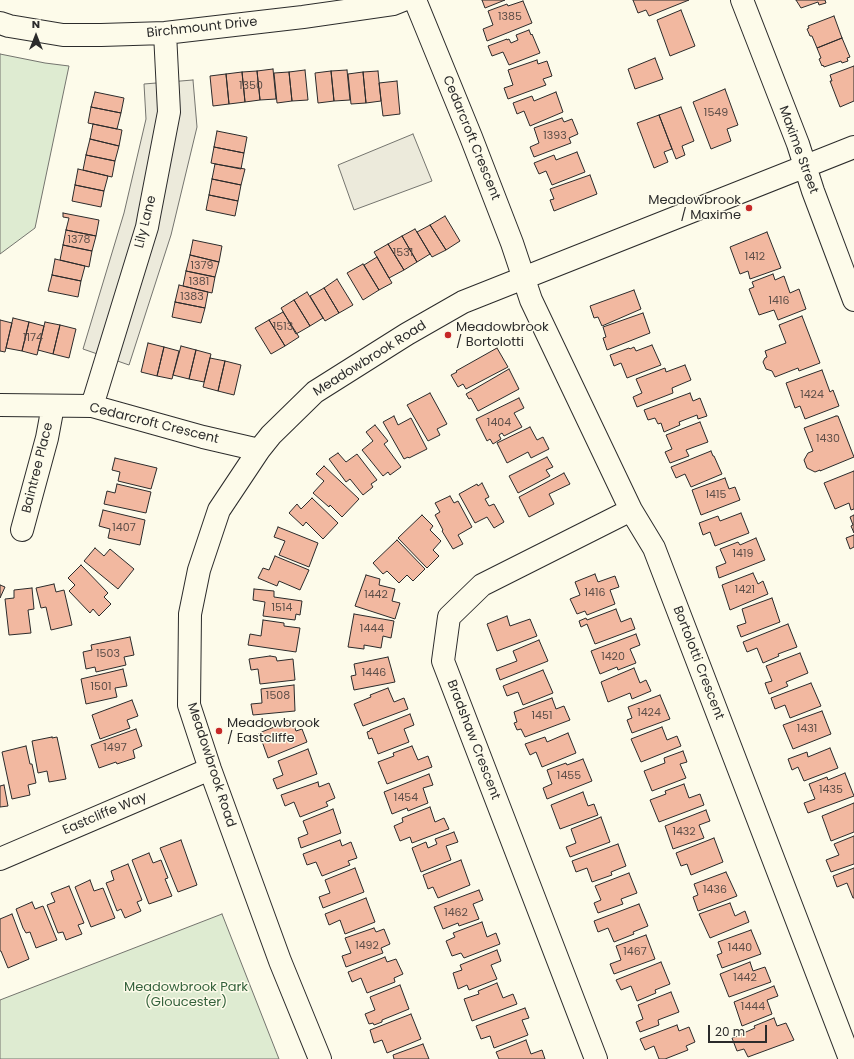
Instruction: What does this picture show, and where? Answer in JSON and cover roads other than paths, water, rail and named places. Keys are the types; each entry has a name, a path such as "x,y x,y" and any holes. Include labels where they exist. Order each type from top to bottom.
{"street":[{"name":"Birchmount Drive","path":"0,23 9,26 63,35 165,33 303,17 393,4 404,0"},
{"name":"Cedarcroft Crescent","path":"415,0 474,144 512,243 523,277"},
{"name":"Maxime Street","path":"742,0 798,144 813,192 854,300"},
{"name":"Lily Lane","path":"92,406 147,227 168,112 165,33"},
{"name":"Meadowbrook Road","path":"320,1059 280,961 210,769 189,706 190,614 199,570 219,510 259,450 271,435 314,392 407,334 463,302 854,147"},
{"name":"Bortolotti Crescent","path":"523,277 531,300 630,510 654,548 850,1059"},
{"name":"Cedarcroft Crescent","path":"0,405 92,406 203,437 259,450"},
{"name":"Baintree Place","path":"22,530 47,438 53,406"},
{"name":"Bradshaw Crescent","path":"596,1059 443,661 449,617 482,585 630,510"},
{"name":"Eastcliffe Way","path":"0,859 210,769"}],"place":[{"name":"Meadowbrook / Maxime","path":"749,208"},
{"name":"Meadowbrook / Bortolotti","path":"448,335"},
{"name":"Meadowbrook / Eastcliffe","path":"219,731"}],"park label":[{"name":"Meadowbrook Park (Gloucester)","path":"186,996"}]}
